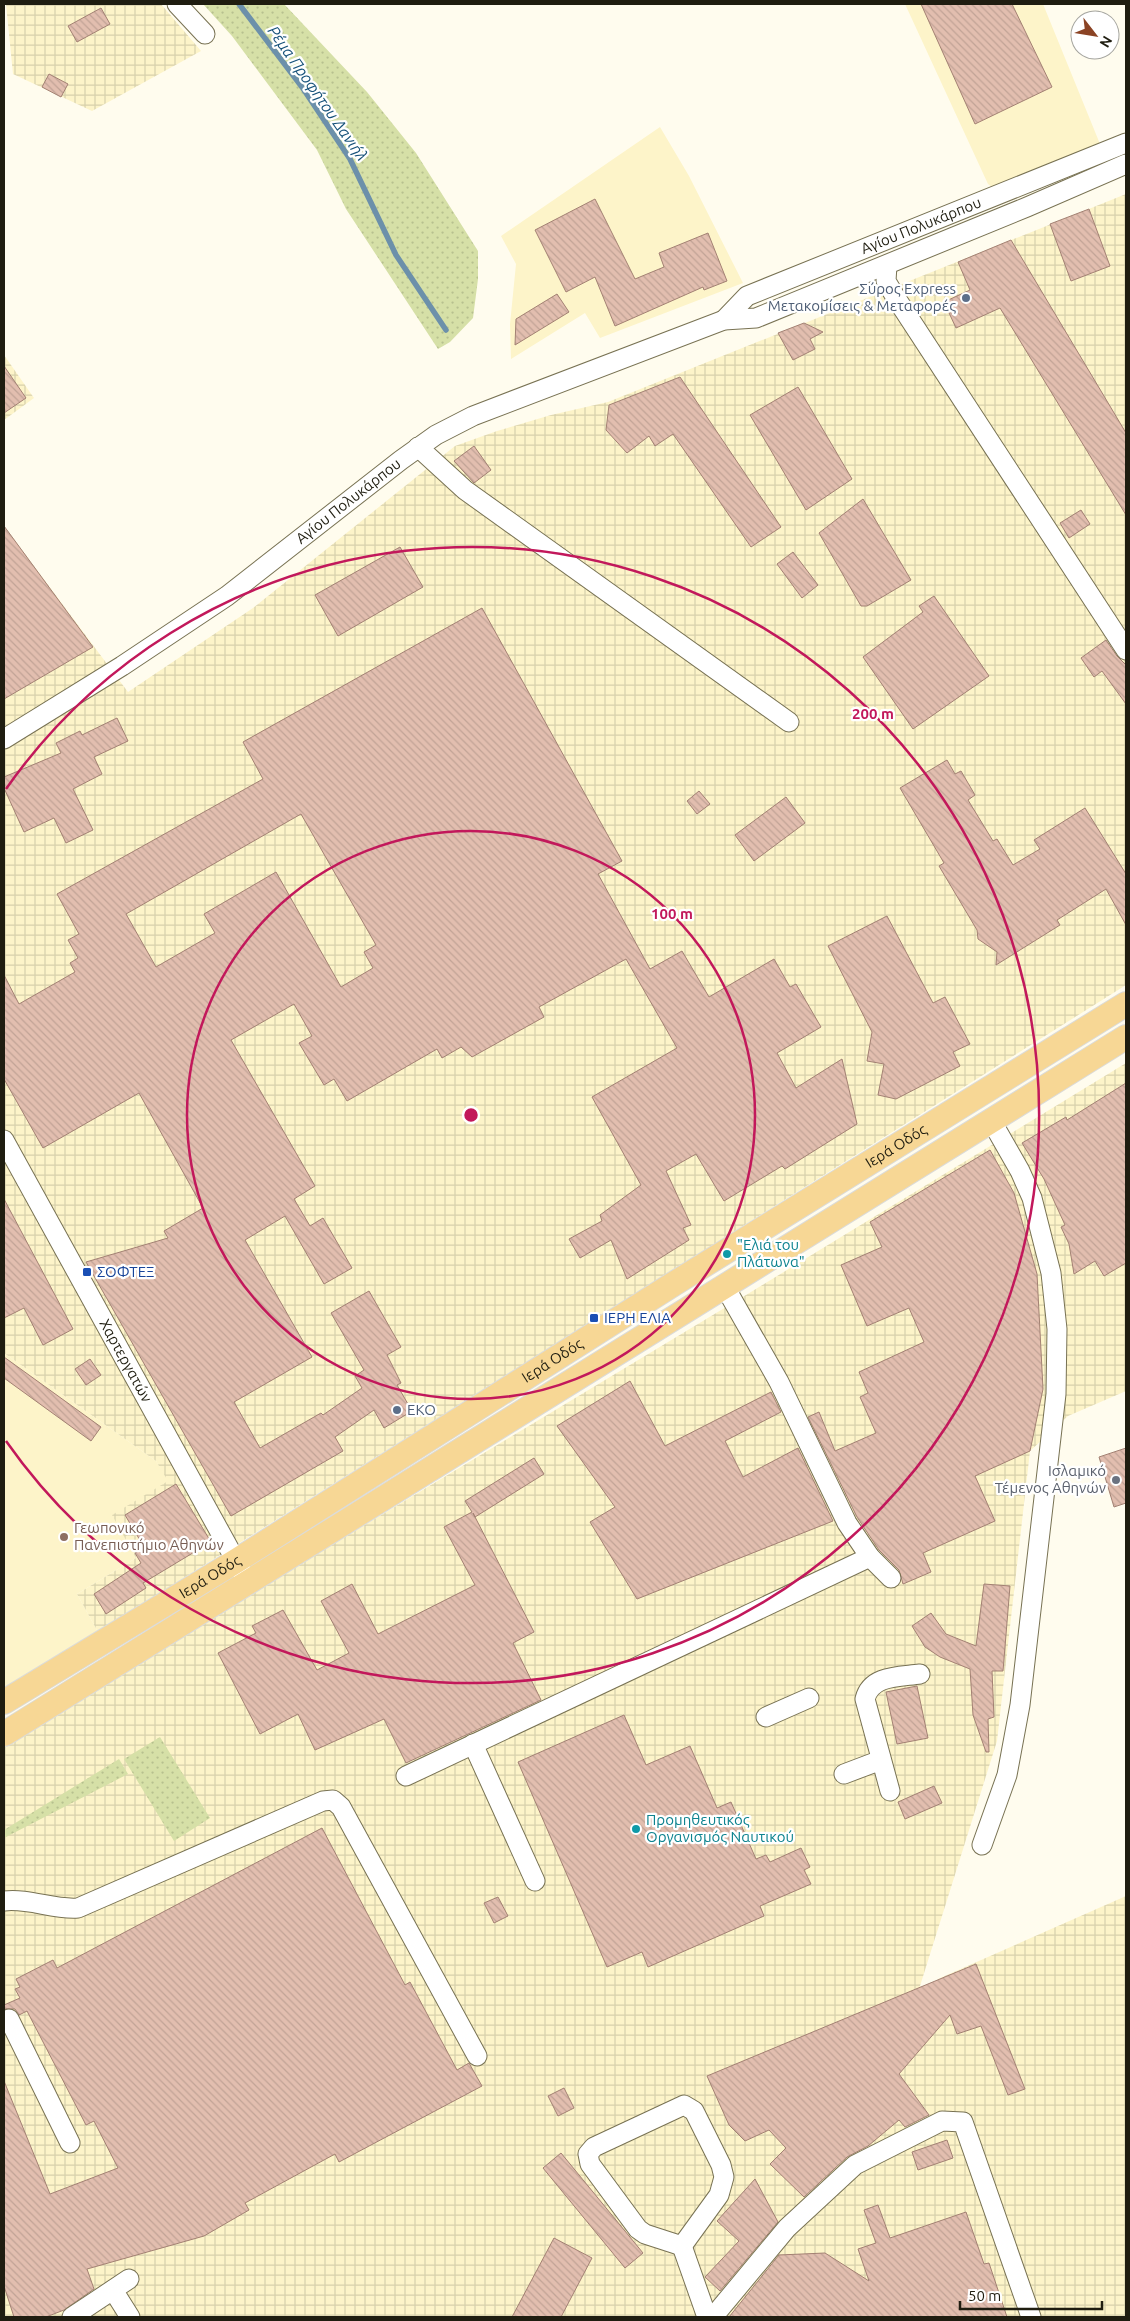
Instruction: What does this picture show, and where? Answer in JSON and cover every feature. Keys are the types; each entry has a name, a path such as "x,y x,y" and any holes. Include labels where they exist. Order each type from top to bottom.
{"main road":[{"name":"Ιερά Οδός","path":"4,1702 236,1561 675,1283 1126,1004"},
{"name":"Ιερά Οδός","path":"4,1734 1126,1037"}],"street":[{"path":"177,4 205,34"},
{"name":"Αγίου Πολυκάρπου","path":"724,320 747,296 1126,143"},
{"name":"Αγίου Πολυκάρπου","path":"4,740 122,666 227,596 418,448 436,435 473,416 724,320 756,318 1126,164"},
{"path":"887,265 886,282 1120,627 1126,650"},
{"path":"418,448 465,490 789,722"},
{"path":"982,1845 1007,1775 1020,1705 1056,1394 1057,1329 1051,1273 1032,1198 1020,1171 992,1122"},
{"name":"Χαρτεργατών","path":"4,1140 248,1582"},
{"path":"725,1287 775,1374 847,1523 870,1556 891,1578"},
{"path":"406,1776 870,1556"},
{"path":"890,1791 865,1706 867,1693 876,1682 920,1674"},
{"path":"766,1717 809,1698"},
{"path":"473,1744 536,1882"},
{"path":"844,1774 880,1760"},
{"path":"4,1901 18,1899 65,1909 78,1908 323,1801 333,1800 341,1807 477,2056"},
{"path":"9,2019 70,2143"},
{"path":"684,2105 694,2111 721,2166 724,2177 719,2195 682,2246 645,2234 638,2229 590,2164 588,2154 594,2147 684,2105"},
{"path":"713,2317 787,2228 854,2165 942,2121 964,2122 1031,2317"},
{"path":"682,2246 707,2317"},
{"path":"72,2317 129,2279"},
{"path":"112,2290 130,2317"}],"shaded area":[{"path":"6,4 161,4 201,51 92,111 13,74"},
{"path":"905,4 1043,4 1100,144 992,187 988,184"},
{"path":"660,127 689,176 743,283 600,338 585,313 511,359 510,324 516,264 501,236"},
{"path":"1126,194 1126,985 98,1632 77,1594 136,1558 112,1515 168,1481 156,1461 4,1353 4,526 128,692 253,608 455,446 551,415 608,402"},
{"path":"4,355 34,398 4,420"},
{"path":"1126,1063 1126,1391 1068,1416 1030,1451 997,1741 920,1986 930,1993 938,1979 1126,1896 1126,2317 4,2317 4,1747 232,1605"},
{"name":"Γεωπονικό Πανεπιστήμιο Αθηνών","path":"4,1353 156,1461 169,1481 113,1515 136,1558 77,1594 98,1632 4,1690"}],"green space":[{"path":"203,4 284,4 367,92 416,153 478,251 478,279 473,318 450,342 438,349 346,209 317,150 232,36"},
{"path":"160,1737 210,1818 174,1841 124,1759"},
{"path":"119,1759 128,1774 4,1838 4,1830"}],"building":[{"path":"921,4 1012,4 1052,87 975,124"},
{"path":"101,8 110,24 77,42 68,26"},
{"path":"49,74 68,84 61,97 42,87"},
{"path":"595,199 635,279 664,267 659,253 708,233 727,281 704,290 703,287 615,326 595,277 566,292 535,230"},
{"path":"1089,209 1110,266 1071,281 1050,224"},
{"path":"1011,240 1126,433 1126,515 1000,308 956,328 944,302 970,290 958,262"},
{"path":"557,294 569,312 515,345 516,319"},
{"path":"804,323 823,332 810,339 815,349 793,360 778,333"},
{"path":"4,366 26,398 4,413"},
{"path":"680,377 781,527 751,547 673,434 655,446 649,436 627,453 606,430 609,405"},
{"path":"798,387 852,479 806,510 750,415"},
{"path":"474,446 491,470 474,483 454,461"},
{"path":"863,499 911,580 867,606 861,606 819,533"},
{"path":"1081,510 1090,524 1069,538 1060,523"},
{"path":"4,526 93,647 4,699"},
{"path":"400,547 423,587 338,636 315,595"},
{"path":"793,552 818,585 802,598 777,564"},
{"path":"934,596 989,676 913,729 863,657 923,612 919,606"},
{"path":"482,608 622,861 598,874 650,969 682,951 709,997 774,959 790,987 796,984 821,1027 777,1053 796,1088 842,1059 857,1124 785,1169 782,1166 724,1201 696,1154 666,1171 691,1225 683,1228 689,1240 627,1279 611,1240 580,1258 569,1239 602,1221 600,1215 641,1185 592,1097 677,1048 626,959 539,1007 544,1017 472,1057 461,1047 442,1058 437,1049 347,1101 334,1079 324,1085 299,1043 312,1036 294,1004 231,1040 315,1186 294,1199 310,1226 323,1218 352,1268 324,1284 285,1216 245,1240 312,1357 234,1402 260,1448 321,1413 323,1415 362,1388 355,1376 364,1370 331,1313 369,1291 401,1347 387,1355 401,1383 397,1385 412,1411 384,1428 374,1410 335,1437 343,1451 231,1516 86,1262 168,1238 164,1231 203,1208 139,1093 43,1148 4,1079 4,975 19,1004 75,972 70,963 78,958 68,940 79,934 57,894 263,779 243,742","holes":["301,814 376,945 364,952 373,968 341,987 276,872 204,914 215,933 156,967 126,914"]},
{"path":"1106,640 1126,665 1126,704 1102,671 1094,677 1081,658"},
{"path":"117,718 128,741 94,757 102,774 73,789 93,830 66,843 54,818 24,832 4,788 4,777 61,753 56,743 80,731 82,735"},
{"path":"947,760 955,774 961,771 975,795 968,800 993,841 997,839 1013,865 1040,849 1034,840 1085,808 1126,874 1126,925 1106,889 1057,920 1060,925 996,965 997,952 978,939 977,930 939,866 944,863 900,788"},
{"path":"699,791 710,804 697,814 687,801"},
{"path":"786,797 805,823 754,861 735,835"},
{"path":"887,916 933,1003 945,997 970,1044 953,1052 960,1066 896,1099 878,1095 884,1064 867,1061 872,1032 828,946"},
{"path":"1126,1083 1126,1263 1104,1276 1095,1261 1074,1274 1069,1244 1061,1227 1065,1225 1044,1179 1022,1143 1066,1117 1067,1120"},
{"path":"990,1150 1014,1193 1037,1274 1043,1389 1030,1451 975,1476 995,1521 923,1553 931,1572 903,1584 899,1570 879,1550 857,1517 808,1417 819,1412 835,1451 876,1433 860,1397 868,1393 859,1372 924,1342 909,1308 867,1326 841,1265 882,1247 870,1222"},
{"path":"4,1199 73,1329 43,1345 24,1308 4,1318"},
{"path":"4,1357 101,1427 91,1441 4,1378"},
{"path":"90,1359 101,1375 86,1385 75,1369"},
{"path":"630,1381 665,1446 771,1392 781,1412 725,1441 743,1477 798,1448 833,1521 637,1599 590,1522 615,1507 557,1426"},
{"name":"Ισλαμικό Τέμενος Αθηνών","path":"1126,1448 1126,1503 1114,1507 1099,1457"},
{"path":"534,1458 544,1474 475,1517 534,1632 513,1643 541,1700 406,1763 384,1719 315,1750 298,1714 260,1734 218,1653 256,1633 252,1626 283,1610 317,1670 349,1653 321,1601 352,1584 378,1634 475,1585 444,1527 472,1512 465,1501"},
{"path":"176,1484 211,1542 143,1583 146,1588 106,1614 94,1594 141,1563 135,1553 144,1547 125,1515"},
{"path":"984,1584 1010,1586 1003,1671 992,1671 994,1717 988,1719 989,1752 986,1752 973,1715 970,1669 940,1657 925,1647 912,1626 931,1613 946,1634 976,1646"},
{"path":"917,1686 928,1738 897,1744 886,1692"},
{"name":"Προμηθευτικός Οργανισμός Ναυτικού","path":"624,1715 646,1765 690,1746 717,1808 731,1802 756,1859 766,1855 770,1862 801,1848 810,1867 804,1870 811,1884 760,1906 764,1916 648,1967 642,1952 607,1967 518,1762"},
{"path":"934,1786 942,1803 905,1819 898,1802"},
{"path":"322,1828 405,1985 410,1982 457,2070 469,2063 482,2086 339,2162 335,2154 245,2203 249,2210 204,2236 87,2269 94,2289 64,2310 46,2317 14,2317 4,2286 4,2081 50,2194 118,2168 94,2121 86,2125 27,2011 19,2015 15,2009 4,2009 4,2005 20,1998 15,1989 20,1987 16,1979 53,1960 57,1968"},
{"path":"498,1897 508,1916 494,1923 484,1903"},
{"path":"976,1964 1025,2089 1008,2095 981,2026 957,2034 950,2015 899,2074 929,2115 905,2127 899,2120 868,2146 847,2157 804,2197 770,2164 786,2148 769,2130 745,2141 729,2125 707,2076"},
{"path":"564,2088 574,2108 558,2116 548,2096"},
{"path":"947,2140 953,2158 918,2170 912,2152"},
{"path":"561,2153 643,2253 625,2268 543,2168"},
{"path":"755,2179 778,2222 720,2291 705,2277 739,2241 717,2221"},
{"path":"878,2205 890,2238 966,2212 984,2264 989,2263 1007,2317 729,2317 779,2255 825,2253 869,2281 858,2249 876,2243 864,2210"},
{"path":"554,2238 592,2258 561,2317 512,2317"}],"waterway":[{"name":"Ρέμα Προφήτου Δανιήλ","path":"239,4 302,87 350,159 396,255 446,330"}],"place":[{"name":"Σύρος Express Μετακομίσεις & Μεταφορές","path":"966,298"},
{"name":"\"Ελιά του Πλάτωνα\"","path":"727,1254"},
{"name":"ΣΟΦΤΕΞ","path":"87,1272"},
{"name":"ΙΕΡΗ ΕΛΙΑ","path":"594,1318"},
{"name":"EKO","path":"397,1410"},
{"name":"Ισλαμικό Τέμενος Αθηνών","path":"1116,1480"},
{"name":"Γεωπονικό Πανεπιστήμιο Αθηνών","path":"64,1537"},
{"name":"Προμηθευτικός Οργανισμός Ναυτικού","path":"636,1829"}]}
